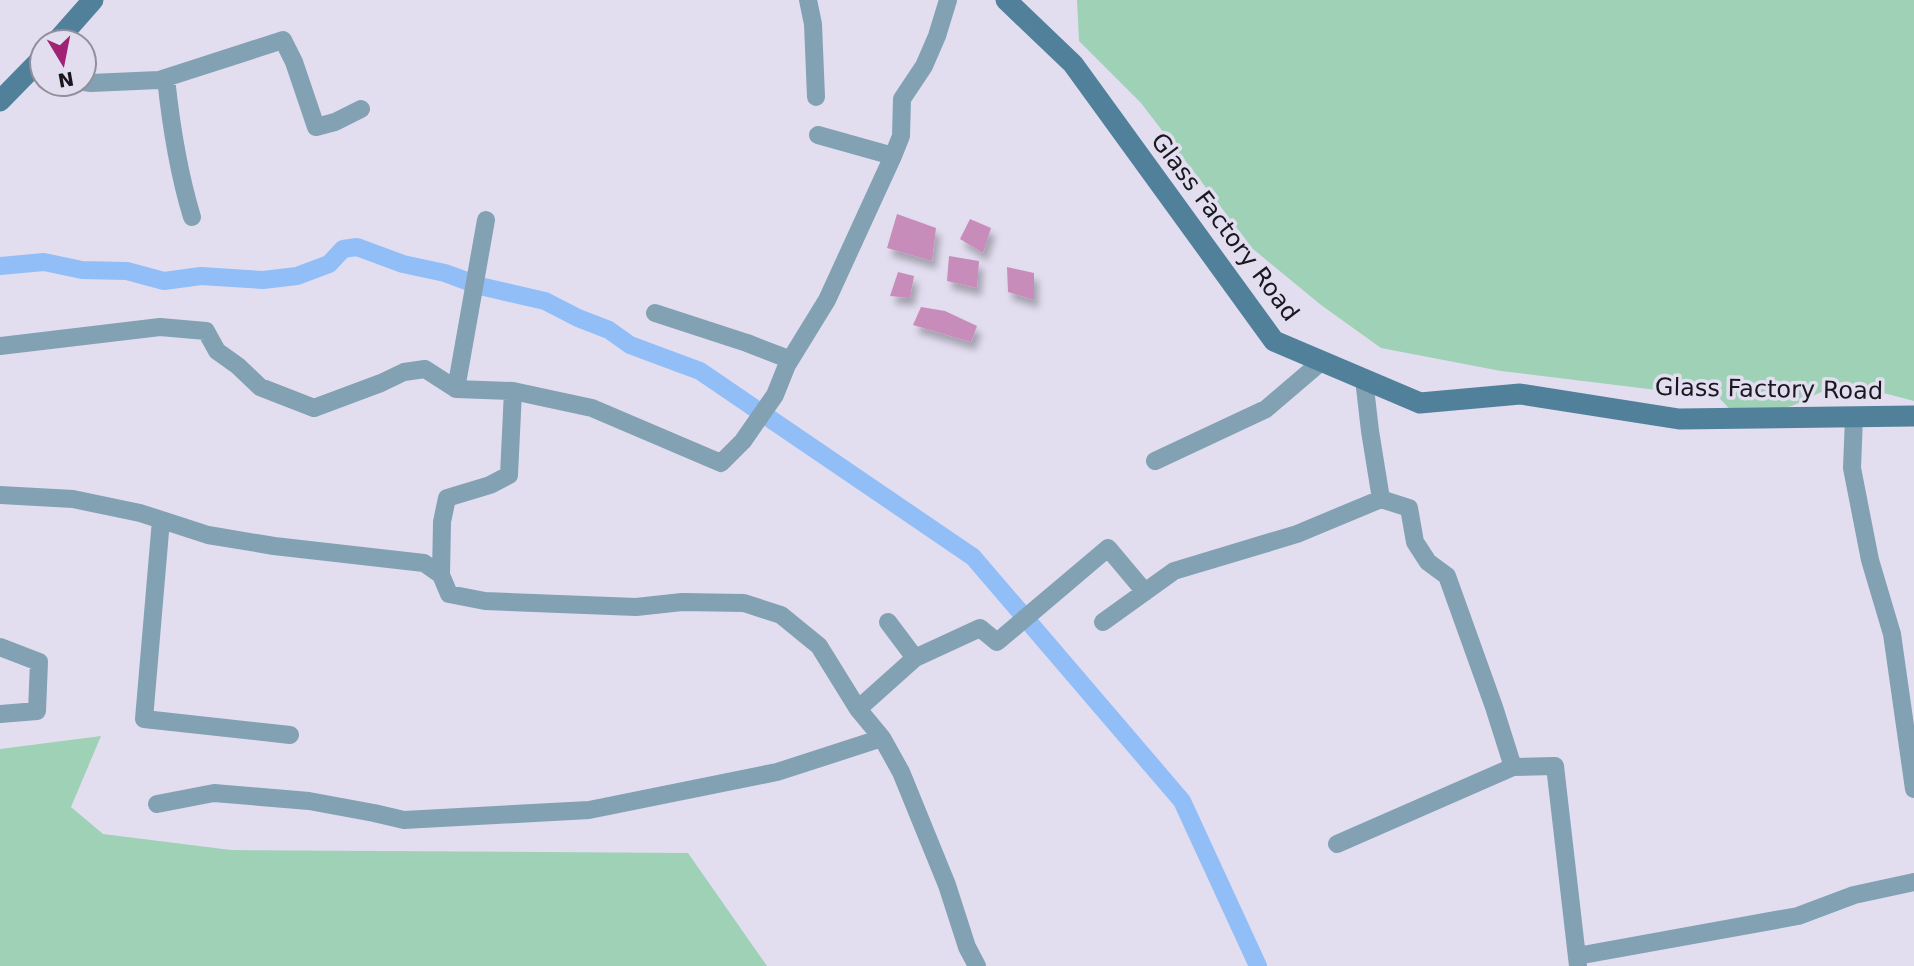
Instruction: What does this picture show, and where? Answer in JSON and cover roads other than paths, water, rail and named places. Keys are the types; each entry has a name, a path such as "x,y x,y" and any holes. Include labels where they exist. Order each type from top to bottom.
{"main road":[{"path":"68,28 93,0"},
{"name":"Glass Factory Road","path":"1006,0 1073,64 1274,341 1420,402 1520,394 1679,419 1914,416"},
{"path":"0,101 28,76"}],"street":[{"path":"808,0 813,24 816,97"},
{"path":"0,346 160,327 206,331 217,351 260,387 314,408 404,372 425,369 456,388 513,391 592,408 721,463 743,441 775,395 787,365 827,300 893,156 901,136 902,99 924,65 937,36 948,0"},
{"path":"98,83 166,78 283,40 294,62 316,127 335,122 361,109"},
{"path":"166,78 172,136 192,217"},
{"path":"818,135 893,156"},
{"path":"456,388 486,220"},
{"path":"655,313 783,357 787,365"},
{"path":"1155,461 1266,409 1321,362"},
{"path":"1364,379 1381,499"},
{"path":"513,391 509,475 490,485 447,498 442,522 441,575 449,594 485,601 636,607 682,603 744,603 781,615 819,646 859,709 882,738 901,772 947,885 967,947 977,966"},
{"path":"1854,418 1852,468 1870,559 1892,634 1914,789"},
{"path":"0,495 74,499 140,513 208,535 314,551 424,563 441,575"},
{"path":"1103,622 1174,571 1297,534 1381,499 1409,508 1415,542 1428,562 1447,576 1513,767"},
{"path":"161,520 144,719 290,735"},
{"path":"859,709 915,658 980,628 997,642 1108,548 1145,592"},
{"path":"888,622 915,658"},
{"path":"0,647 39,662 37,711 0,714"},
{"path":"157,804 214,793 309,801 404,820 589,810 777,772 882,738"},
{"path":"1337,844 1513,767 1555,766 1577,961 1798,916 1854,895 1914,883"}],"waterway":[{"path":"0,266 44,262 82,270 127,271 164,281 201,276 263,280 297,276 329,264 343,249 357,247 403,264 545,301 609,330 630,345 700,371 973,557 1182,801 1258,966"}]}
